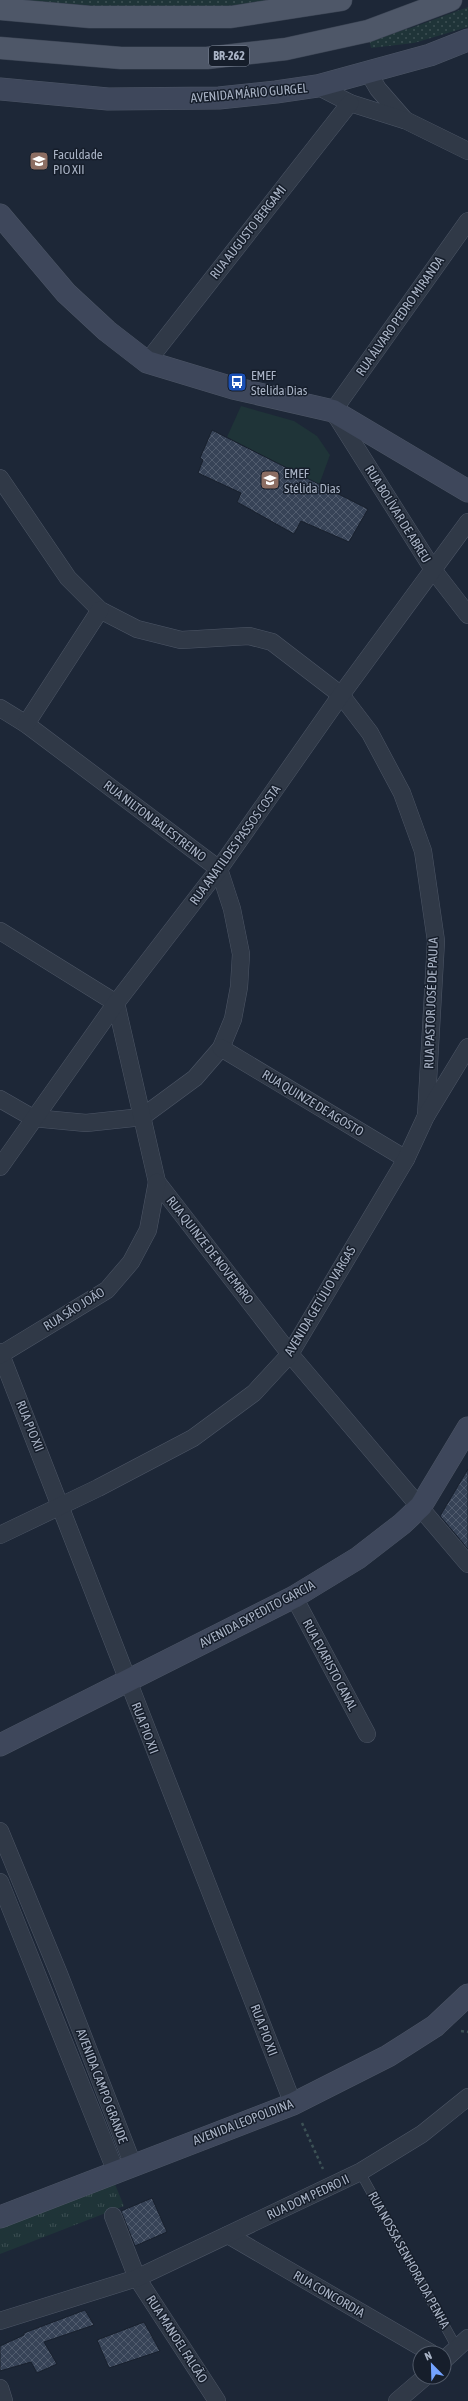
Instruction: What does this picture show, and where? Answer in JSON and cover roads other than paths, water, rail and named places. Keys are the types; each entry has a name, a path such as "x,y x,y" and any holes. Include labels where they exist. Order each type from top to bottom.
{"main road":[{"path":"0,9 90,17 231,17 341,0"},
{"name":"BR-262","path":"0,48 121,58 215,57 286,50 368,31 451,0"},
{"name":"AVENIDA MÁRIO GURGEL","path":"0,89 108,99 219,98 317,86 430,54 468,40"},
{"path":"0,215 66,293 107,331 147,362 232,388 333,411 468,491"},
{"name":"AVENIDA EXPEDITO GARCIA","path":"0,1745 294,1597 358,1558 402,1524 421,1506 468,1428"},
{"name":"AVENIDA LEOPOLDINA","path":"0,2217 293,2104 388,2056 435,2026 468,1995"}],"street":[{"path":"368,72 378,89 407,121"},
{"path":"317,86 350,103 407,121 468,151"},
{"name":"RUA AUGUSTO BERGAMI","path":"147,362 350,103"},
{"name":"RUA ÁLVARO PEDRO MIRANDA","path":"333,411 468,220"},
{"name":"RUA BOLÍVAR DE ABREU","path":"333,411 434,571 468,615"},
{"name":"RUA PASTOR JOSÉ DE PAULA","path":"0,478 68,578 100,610 137,629 180,640 249,636 272,642 341,695 370,733 402,793 423,851 436,941 426,1116"},
{"name":"RUA ANATILDES PASSOS COSTA","path":"0,1167 33,1118 116,1003 219,869 341,695 434,571 468,522"},
{"path":"26,724 100,610"},
{"name":"RUA NILTON BALESTREINO","path":"0,708 26,724 219,869 232,909 241,954 239,987 233,1019 221,1048 195,1078 142,1117"},
{"path":"0,931 116,1003"},
{"name":"RUA QUINZE DE NOVEMBRO","path":"116,1003 157,1182 290,1354 421,1506 468,1564"},
{"path":"426,1116 468,1047"},
{"name":"RUA QUINZE DE AGOSTO","path":"221,1048 406,1159"},
{"path":"0,1099 33,1118 86,1123 142,1117"},
{"name":"AVENIDA GETÚLIO VARGAS","path":"0,1535 193,1438 254,1393 290,1354 406,1159 426,1116"},
{"name":"RUA SÃO JOÃO","path":"1,1354 107,1290 131,1262 148,1230 157,1182"},
{"name":"RUA PIO XII","path":"1,1354 61,1505 127,1681 293,2104"},
{"name":"RUA EVARISTO CANAL","path":"294,1597 366,1734"},
{"name":"AVENIDA CAMPO GRANDE","path":"0,1832 72,2007 124,2168"},
{"name":"AVENIDA CAMPO GRANDE","path":"0,1882 53,2015 124,2168"},
{"path":"40,1982 59,1974"},
{"path":"53,2015 72,2007"},
{"name":"RUA DOM PEDRO II","path":"0,2321 137,2278 331,2186 360,2172 422,2134 468,2097"},
{"path":"113,2216 137,2278"},
{"name":"RUA CONCORDIA","path":"228,2234 417,2345"},
{"name":"RUA MANOEL FALCÃO","path":"137,2278 217,2401"},
{"path":"452,2353 463,2343"},
{"path":"397,2401 416,2385"},
{"path":"0,2388 4,2401"}],"lane":[{"name":"RUA NOSSA SENHORA DA PENHA","path":"360,2172 463,2343"}],"place":[{"name":"Faculdade PIO XII","path":"39,161"},
{"name":"EMEF Stelida Dias","path":"237,382"},
{"name":"EMEF Stélida Dias","path":"270,480"}]}
